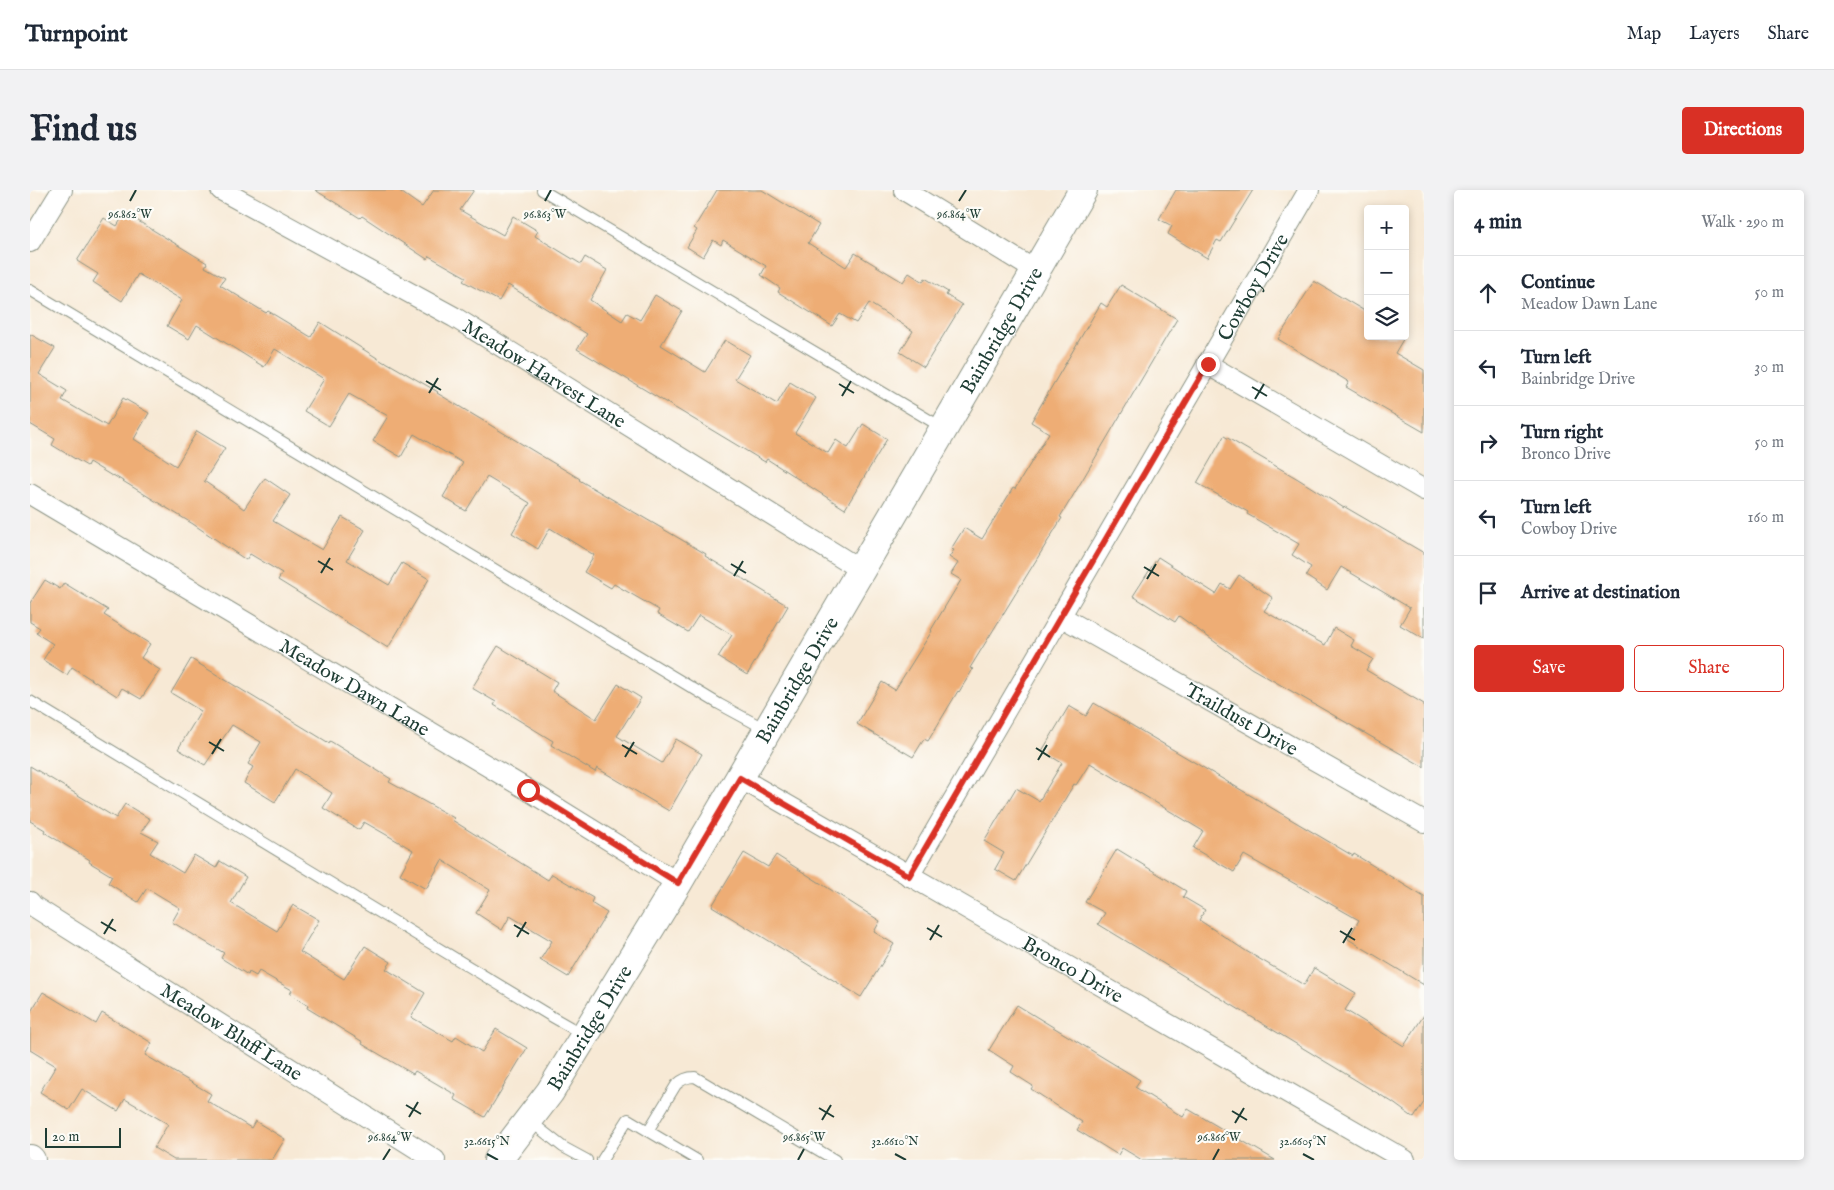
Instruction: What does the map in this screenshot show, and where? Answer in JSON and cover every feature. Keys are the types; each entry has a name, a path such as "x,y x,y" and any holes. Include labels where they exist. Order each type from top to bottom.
{"street":[{"path":"30,242 62,190"},
{"name":"Meadow Harvest Lane","path":"221,190 454,317 861,570"},
{"path":"904,190 1036,271"},
{"name":"Bainbridge Drive","path":"498,1160 550,1092 678,883 1083,190"},
{"name":"Cowboy Drive","path":"909,876 1309,190"},
{"path":"1208,364 1424,490"},
{"name":"Meadow Dawn Lane","path":"30,494 528,790 678,883"},
{"name":"Traildust Drive","path":"1060,616 1424,822"},
{"name":"Bronco Drive","path":"740,778 1405,1160"},
{"name":"Meadow Bluff Lane","path":"30,902 435,1160"}],"lane":[{"path":"542,190 944,428"},
{"path":"30,290 719,704 767,730"},
{"path":"30,701 584,1035"},
{"path":"648,1131 681,1080 695,1077 835,1160"},
{"path":"602,1160 628,1119 697,1160"},
{"path":"528,1120 563,1147 587,1160"}],"building":[{"path":"315,190 398,190 422,207 434,190 474,190 460,210 503,235 513,216 538,231 535,236 581,264 585,257 607,270 590,300 622,321 627,313 640,320 655,295 682,311 661,345 705,372 725,340 750,355 735,379 777,404 790,382 816,398 795,433 828,453 836,440 848,448 863,424 887,439 845,509 767,459 765,462 577,349 587,334 508,285 499,301 463,281 466,277 429,256 427,259 362,216 360,218"},
{"path":"717,190 762,190 819,225 808,243 846,267 855,253 903,282 909,273 923,282 925,278 948,292 946,295 962,305 924,367 900,352 913,331 869,303 856,323 840,314 832,326 778,292 780,288 761,275 766,266 723,240 721,245 713,240 703,257 687,247 697,230 694,228"},
{"path":"1176,190 1253,190 1221,242 1217,240 1207,258 1168,234 1172,226 1159,219"},
{"path":"125,213 207,263 205,267 225,278 220,285 266,313 268,311 311,337 320,322 385,363 438,392 579,480 706,554 705,556 788,606 747,675 718,657 732,635 699,615 688,632 657,614 659,610 614,584 611,588 584,572 594,555 550,528 538,549 512,533 530,503 487,477 466,511 443,497 463,463 414,434 401,457 373,441 388,416 349,394 329,426 304,411 324,379 275,349 264,367 197,325 189,339 167,326 182,300 138,274 122,301 93,282 98,274 77,261 104,218 117,226"},
{"path":"1314,281 1364,311 1364,340 1403,340 1395,353 1424,370 1424,432 1346,387 1349,382 1278,339"},
{"path":"1121,285 1177,319 1060,517 1062,518 970,668 973,669 928,741 924,739 913,757 857,724 882,682 895,690 932,631 961,580 951,574 958,563 949,557 954,550 951,549 964,528 982,539 1013,488 1015,489 1049,433 1031,422 1101,303 1107,307"},
{"path":"30,334 55,348 39,374 67,391 62,400 107,426 123,398 149,413 134,439 176,466 197,431 225,448 204,481 244,509 265,478 290,495 273,521 322,550 342,517 365,530 347,560 389,585 402,563 429,579 388,648 278,580 282,573 250,554 246,560 193,524 113,475 89,462 87,466 52,445 55,439 30,424"},
{"path":"1224,436 1344,508 1424,553 1424,639 1400,625 1410,608 1341,567 1327,590 1306,576 1311,567 1292,555 1299,544 1197,483"},
{"path":"1158,557 1216,594 1222,584 1230,589 1239,575 1273,598 1264,611 1325,645 1334,628 1354,640 1351,646 1373,659 1366,670 1424,704 1424,767 1251,668 1179,616 1175,622 1133,596"},
{"path":"45,580 60,589 64,583 108,610 104,615 150,644 141,658 160,670 141,699 122,688 117,696 72,667 67,675 43,660 53,644 36,633 40,628 30,622 30,603"},
{"path":"498,646 557,682 552,691 596,719 618,684 641,698 617,736 662,763 676,739 702,754 669,811 597,768 595,772 551,745 553,741 494,705 496,702 472,688"},
{"path":"191,659 329,743 330,741 391,779 389,782 454,818 452,820 548,880 552,874 593,898 591,903 607,913 568,977 540,960 552,941 510,916 502,930 476,913 490,890 442,860 426,889 400,874 413,850 364,822 359,830 323,808 332,793 295,769 275,802 244,783 253,767 248,764 261,742 232,725 205,765 178,749 201,711 171,693"},
{"path":"1094,703 1353,856 1354,854 1424,897 1424,985 1348,939 1359,920 1244,855 1234,872 1193,848 1203,831 1090,763 1076,785 1074,784 1016,881 995,869 1004,853 984,841 1016,788 1039,801 1062,763 1042,751 1069,706 1086,716"},
{"path":"30,766 116,818 125,804 150,819 141,832 158,841 150,853 183,873 194,855 216,868 220,861 246,877 231,903 277,931 293,905 319,920 300,952 344,979 365,946 391,962 386,969 425,993 411,1017 453,1041 456,1036 482,1052 496,1029 527,1048 485,1117 454,1099 456,1095 415,1071 413,1074 307,1008 308,1005 290,994 292,990 259,971 256,976 249,972 248,975 221,958 224,953 172,922 180,908 147,888 138,902 108,883 112,876 30,821"},
{"path":"1117,849 1186,891 1183,897 1205,910 1199,920 1246,951 1304,985 1314,968 1356,993 1345,1010 1404,1046 1424,1015 1424,1102 1414,1118 1392,1102 1098,924 1105,913 1085,902"},
{"path":"744,853 768,867 776,855 880,921 874,932 894,944 861,997 712,906"},
{"path":"43,992 96,1024 102,1013 152,1043 145,1055 211,1094 207,1101 251,1128 255,1121 285,1139 272,1160 174,1160 154,1148 168,1124 125,1099 118,1111 82,1089 69,1110 40,1092 56,1066 30,1050 30,1013"},
{"path":"1017,1005 1140,1080 1135,1087 1183,1117 1188,1109 1275,1160 1142,1160 1122,1148 1118,1155 1077,1130 1082,1122 1031,1089 1033,1086 1011,1072 1014,1066 989,1050"}],"route":[{"path":"528,790 678,883 740,778 909,876 1208,364"}]}
